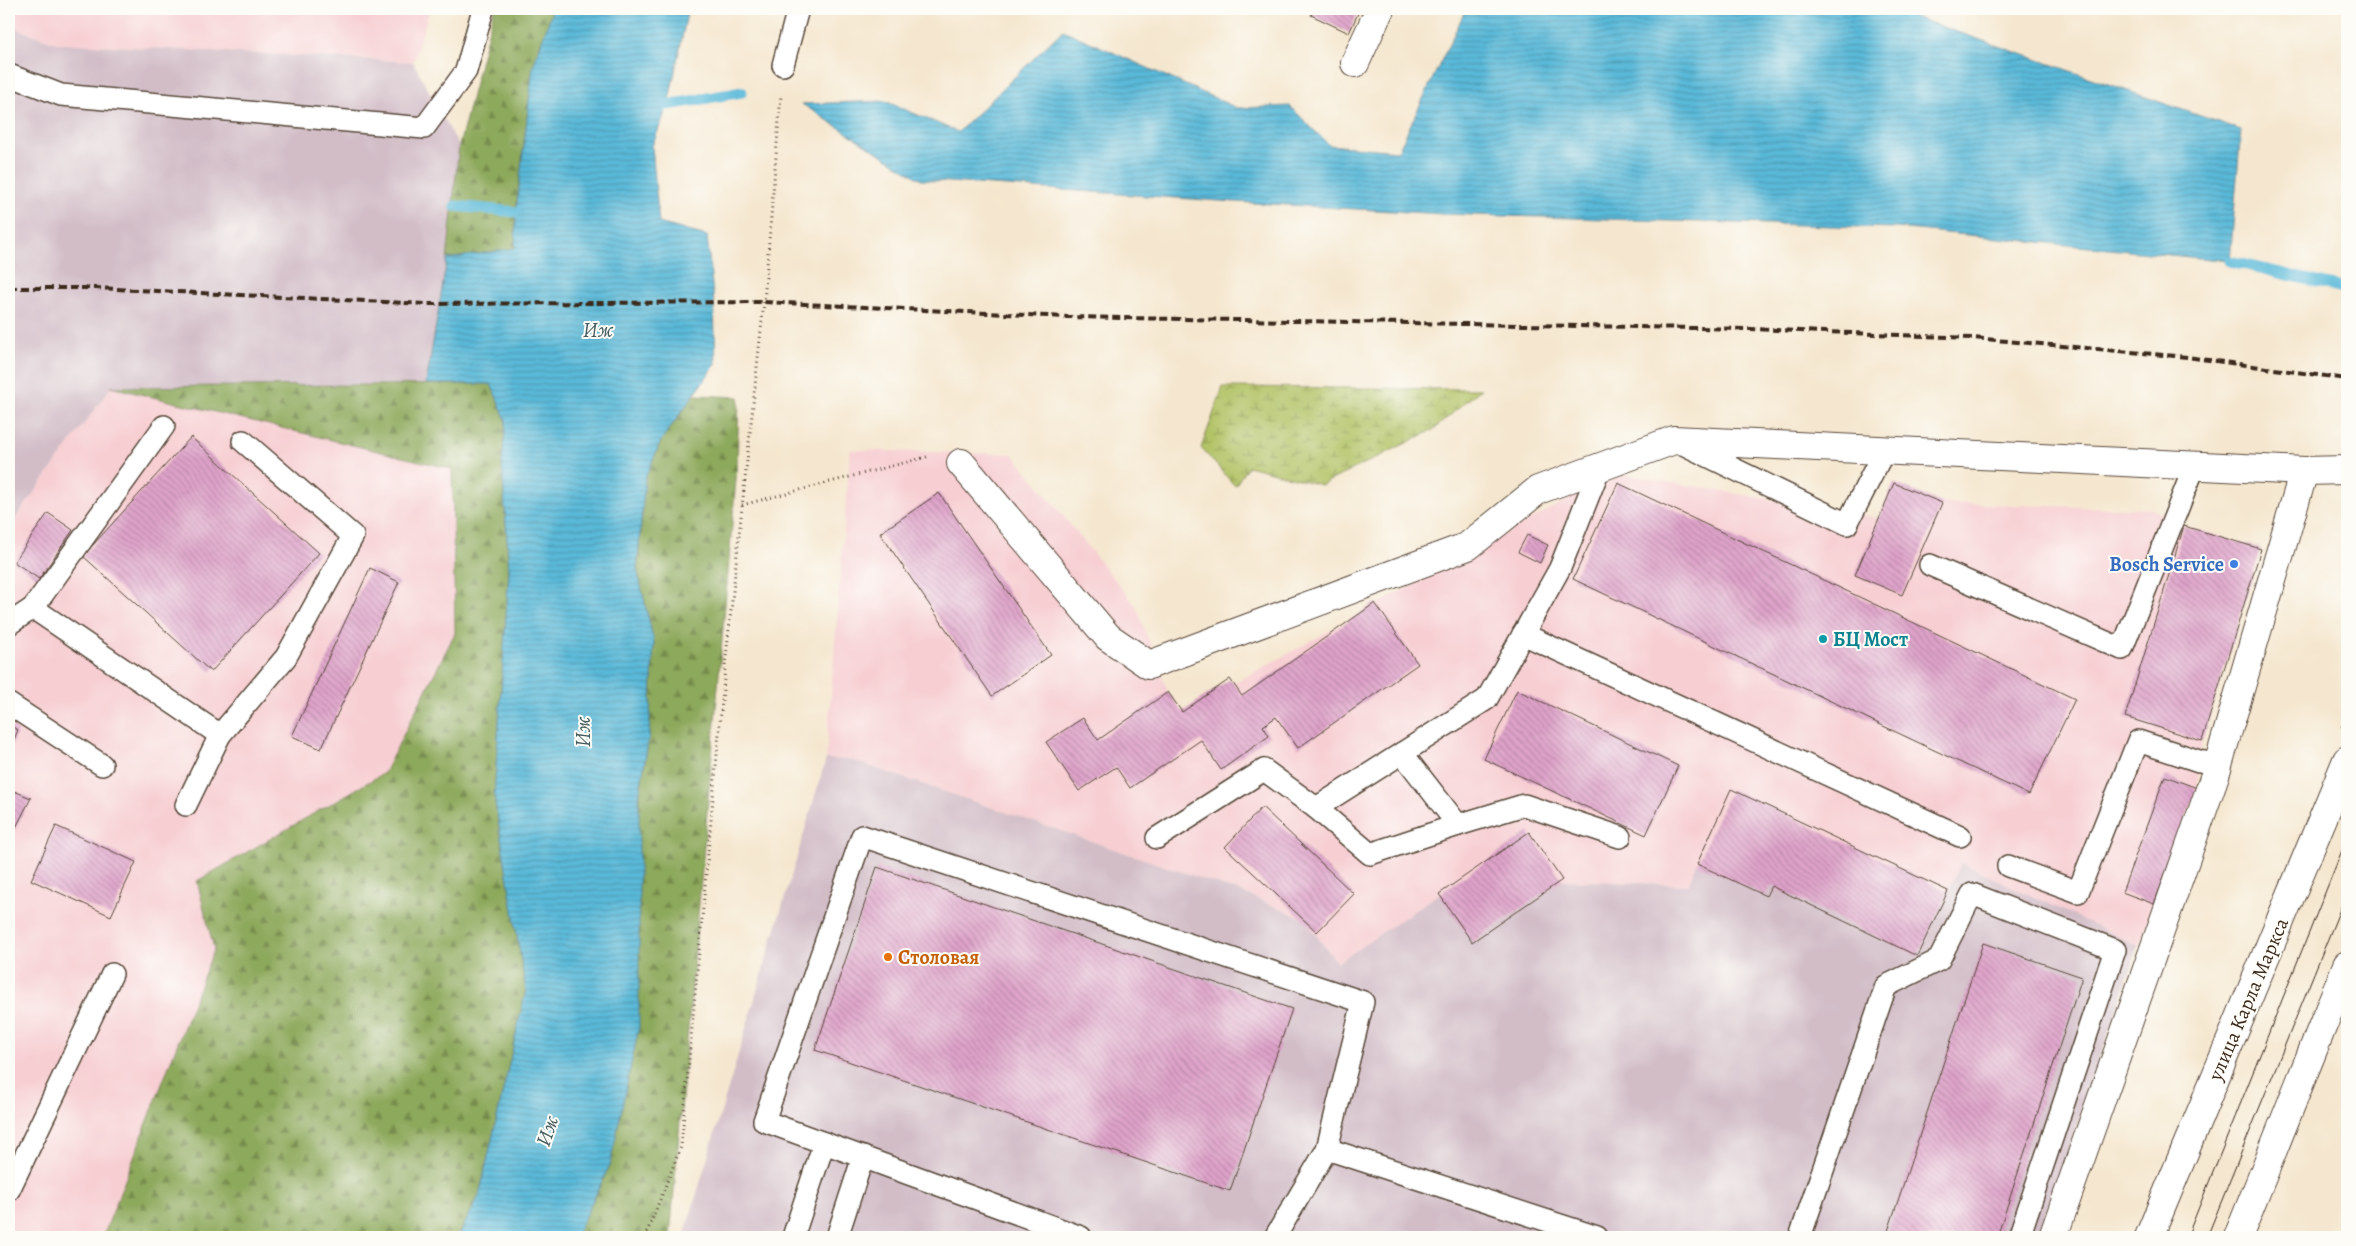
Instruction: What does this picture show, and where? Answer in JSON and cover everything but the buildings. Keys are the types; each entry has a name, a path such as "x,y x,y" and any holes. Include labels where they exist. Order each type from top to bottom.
{"street":[{"path":"1355,64 1380,9"},
{"path":"960,463 1108,637 1149,665 1468,546 1538,490 1674,440 2304,471 2347,470"},
{"path":"2053,1237 2216,769 2304,471"},
{"name":"улица Карла Маркса","path":"2148,1237 2347,760"},
{"path":"2238,1237 2347,965"},
{"path":"2244,1237 2254,1196"}],"lane":[{"path":"9,75 61,95 424,128 466,71 483,9"},
{"path":"783,65 798,9"},
{"path":"9,624 33,608 164,426"},
{"path":"1674,440 1847,524 1884,451"},
{"path":"186,805 220,735 286,657 353,536 243,441"},
{"path":"1930,565 2122,649 2195,465"},
{"path":"1316,808 1487,699 1560,568 1600,467"},
{"path":"33,608 220,735"},
{"path":"1523,634 1960,836"},
{"path":"9,704 102,765"},
{"path":"2008,866 2078,892 2138,742 2200,761 2216,769"},
{"path":"1402,754 1458,825"},
{"path":"1157,838 1264,770 1316,808 1370,854 1524,805 1620,838"},
{"path":"1081,1237 764,1121 862,836 1363,1002 1327,1149 1275,1237"},
{"path":"1800,1237 1886,986 1939,960 1972,894 2115,950 2019,1237"},
{"path":"9,1190 112,974"},
{"path":"793,1237 824,1143"},
{"path":"1327,1149 1597,1237"},
{"path":"837,1237 863,1157"}],"path":[{"path":"645,1237 681,1147 742,505 764,302 783,65"},
{"path":"742,505 945,452 960,463"}],"shaded area":[{"path":"9,9 430,9 413,62 56,43 9,26"},
{"path":"9,26 56,43 413,62 459,146 447,259 426,384 111,387 9,527"},
{"path":"111,387 452,469 455,634 384,773 197,881 214,949 103,1237 9,1237 9,527"},
{"path":"850,450 1013,454 1136,606 1168,692 1182,712 1615,473 1879,518 1894,483 1942,503 2153,509 2184,526 2261,549 2202,741 2197,788 2139,946 1961,864 1917,956 1771,886 1766,896 1697,864 1689,885 1562,880 1472,942 1439,895 1337,963 1304,919 1241,892 851,760 826,759"},
{"path":"826,759 851,760 1241,892 1304,919 1337,963 1439,894 1473,942 1562,880 1688,885 1697,864 1766,896 1771,886 1917,956 1961,863 2139,946 2038,1237 684,1237"}],"green space":[{"path":"494,9 553,9 533,66 516,212 515,249 447,259 459,146"},
{"path":"491,384 506,420 502,462 509,571 494,796 526,990 479,1196 458,1237 103,1237 214,949 197,881 384,773 455,633 452,469 111,387"},
{"path":"1223,387 1481,389 1433,430 1321,485 1248,466 1235,486 1201,448"},
{"path":"695,395 739,397 737,468 670,1237 575,1237 610,1165 639,797 649,737 654,642 637,569 645,478 662,439"}],"water":[{"name":"Иж","path":"553,9 688,9 668,105 652,146 659,223 707,236 714,304 716,364 662,439 645,478 637,569 654,642 649,737 639,797 639,1027 610,1165 575,1237 458,1237 479,1196 526,990 494,796 509,571 502,462 506,420 491,384 426,384 447,259 515,248 516,212 533,66"},
{"path":"1466,9 1891,9 2241,130 2230,261 1896,228 1442,214 1219,201 921,180 802,104 885,101 958,132 1063,30 1237,108 1290,106 1329,145 1398,151"}],"waterway":[{"path":"668,105 742,92"},
{"path":"455,206 516,212"},
{"path":"2230,261 2347,289"}],"tram line":[{"path":"2187,1237 2347,838"},
{"path":"2207,1237 2347,892"}],"railway":[{"path":"9,288 95,288 427,304 764,302 1067,317 1751,329 1973,338 2187,357 2347,379"}],"place":[{"name":"Bosch Service","path":"2234,564"},
{"name":"БЦ Мост","path":"1823,639"},
{"name":"Столовая","path":"888,957"}]}
